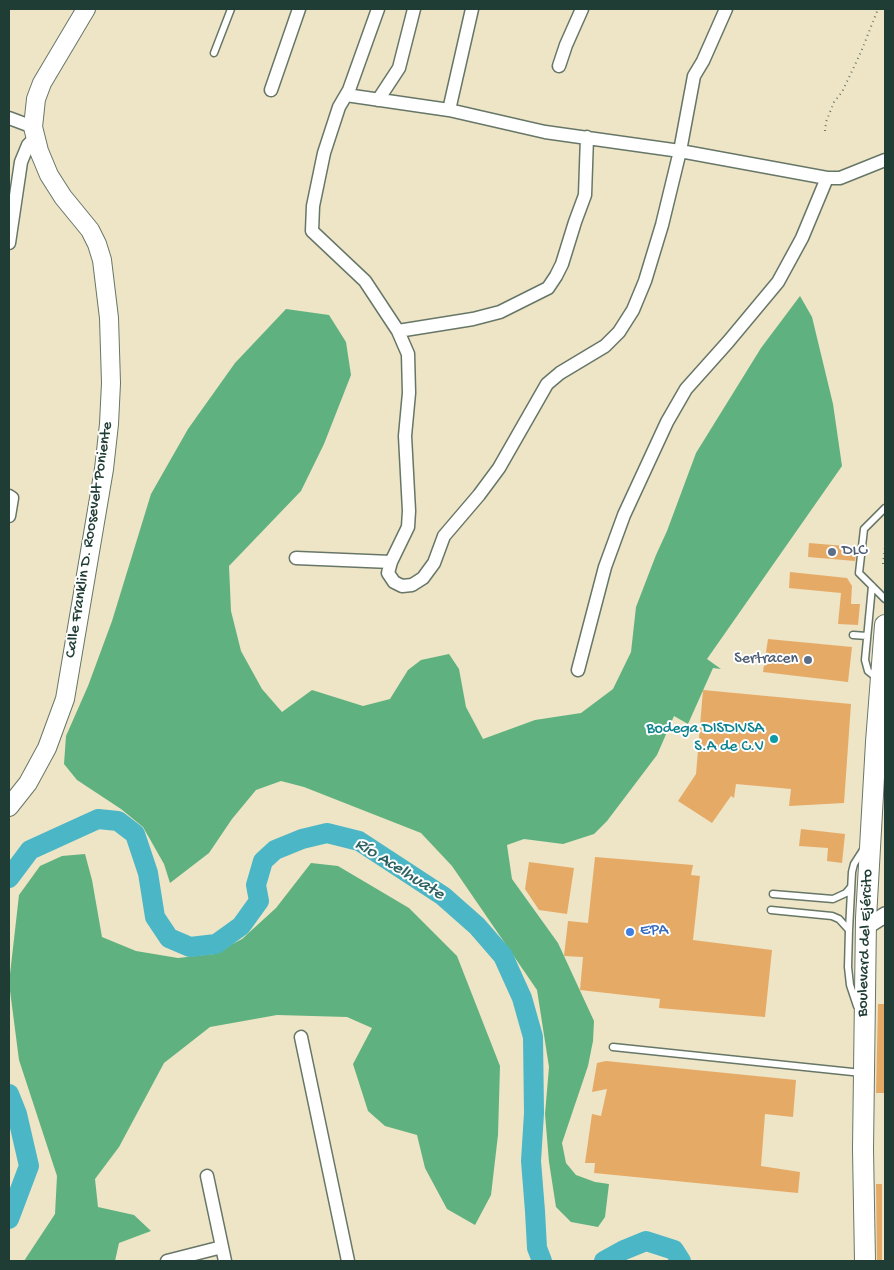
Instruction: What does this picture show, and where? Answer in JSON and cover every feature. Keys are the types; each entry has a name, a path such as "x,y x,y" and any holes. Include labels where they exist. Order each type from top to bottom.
{"highway":[{"name":"Boulevard del Ejército","path":"865,1261 863,1200 864,1022 857,929 871,836 885,625"}],"main road":[{"path":"34,133 36,98 42,83 86,9"},
{"name":"Calle Franklin D. Roosevelt Poniente","path":"9,807 28,783 47,748 65,699 104,469 110,407 109,318 102,260 90,230 49,175 34,133"}],"street":[{"path":"271,90 299,9"},
{"path":"378,9 346,95 339,107 324,153 313,206 312,231 365,281 398,331 408,354 409,393 405,436 409,511 408,527 388,572 394,582 402,586 412,585 422,578 434,563 444,536 499,468 547,384 566,368 605,346 619,332 633,310 645,281 662,226 680,151 694,76 703,61 726,9"},
{"path":"378,100 399,68 414,9"},
{"path":"449,110 472,9"},
{"path":"559,66 582,9"},
{"path":"346,95 449,110 545,132 680,151 827,178 840,178 885,160"},
{"path":"9,118 34,133 23,153 9,243"},
{"path":"398,331 474,319 500,312 548,288 562,264 584,195 588,137"},
{"path":"578,670 604,567 624,515 667,422 686,389 778,282 802,238 827,178"},
{"path":"9,496 12,498 9,516"},
{"path":"296,558 391,562"},
{"path":"857,929 885,915"},
{"path":"301,1037 348,1261"},
{"path":"208,1176 225,1261"},
{"path":"168,1261 222,1247"}],"lane":[{"path":"214,53 231,9"},
{"path":"885,508 864,529 859,573 885,599"},
{"path":"872,586 866,666 871,674 880,680"},
{"path":"854,635 867,636"},
{"path":"857,929 852,887 854,864 871,836"},
{"path":"773,894 833,899 846,893 852,887"},
{"path":"771,910 832,916 857,929"},
{"path":"613,1047 864,1073"}],"path":[{"path":"825,131 834,102 842,92 861,52 878,9"},
{"path":"883,564 885,546"}],"green space":[{"path":"800,296 812,317 833,404 842,466 707,659 721,669 713,668 688,724 674,716 657,755 607,821 594,834 563,844 524,839 507,845 512,879 558,943 594,1021 593,1041 588,1066 562,1143 566,1163 576,1175 595,1182 609,1184 605,1217 598,1227 571,1222 556,1207 549,1162 545,1114 549,1067 537,990 452,866 421,833 304,787 281,781 256,790 232,819 209,853 170,883 164,864 143,827 121,809 77,780 64,764 66,736 88,686 112,621 151,494 188,429 235,363 286,309 329,315 346,342 351,375 324,444 301,491 229,566 231,611 241,651 262,689 282,712 312,690 363,706 390,699 408,670 421,660 449,654 459,669 466,707 483,739 535,720 581,713 613,689 631,652 636,607 696,453 761,348"},
{"path":"85,854 92,880 102,937 136,951 178,958 214,954 242,939 276,908 311,863 338,866 409,908 457,956 500,1066 498,1135 491,1195 475,1225 447,1209 425,1168 417,1135 385,1126 368,1111 353,1064 372,1028 347,1017 277,1015 210,1027 164,1063 119,1147 95,1179 98,1207 134,1215 151,1231 119,1243 115,1261 24,1261 55,1214 57,1176 19,1060 9,983 19,895 40,866 62,856"}],"building":[{"name":"DLC","path":"809,543 857,547 855,561 808,557"},
{"path":"790,572 847,578 852,586 851,604 860,604 858,625 838,624 841,593 789,588"},
{"name":"Sertracen","path":"768,639 852,647 848,682 763,672"},
{"name":"Bodega DISDIVSA S.A de C.V","path":"703,690 851,704 844,803 789,806 791,789 736,784 734,798 731,796 712,823 678,801 696,774"},
{"path":"801,829 845,834 842,863 827,861 828,848 799,846"},
{"name":"EPA","path":"595,857 693,865 691,875 700,876 693,940 772,950 765,1017 659,1008 660,999 580,990 583,957 564,956 568,921 588,923"},
{"path":"529,862 574,868 567,914 539,910 525,889"},
{"path":"878,1004 885,1004 885,1093 876,1093"},
{"path":"606,1061 796,1080 793,1117 765,1114 761,1166 800,1172 798,1193 594,1173 595,1163 585,1163 592,1114 601,1116 607,1089 592,1092 597,1063"},
{"path":"876,1184 882,1184 882,1261 877,1261"}],"waterway":[{"name":"Río Acelhuate","path":"9,878 30,850 98,819 118,821 135,834 148,873 155,917 169,938 190,947 216,944 241,926 259,901 256,885 263,861 275,850 302,839 327,833 359,841 443,896 477,926 503,956 522,998 533,1037 534,1113 531,1161 537,1248 542,1261"},
{"name":"Río Acelhuate","path":"9,1094 17,1114 29,1166 9,1219"},
{"name":"Río Acelhuate","path":"604,1261 646,1241 674,1250 681,1261"}],"place":[{"name":"DLC","path":"832,552"},
{"name":"Sertracen","path":"808,660"},
{"name":"Bodega DISDIVSA S.A de C.V","path":"774,739"},
{"name":"EPA","path":"630,932"}]}
